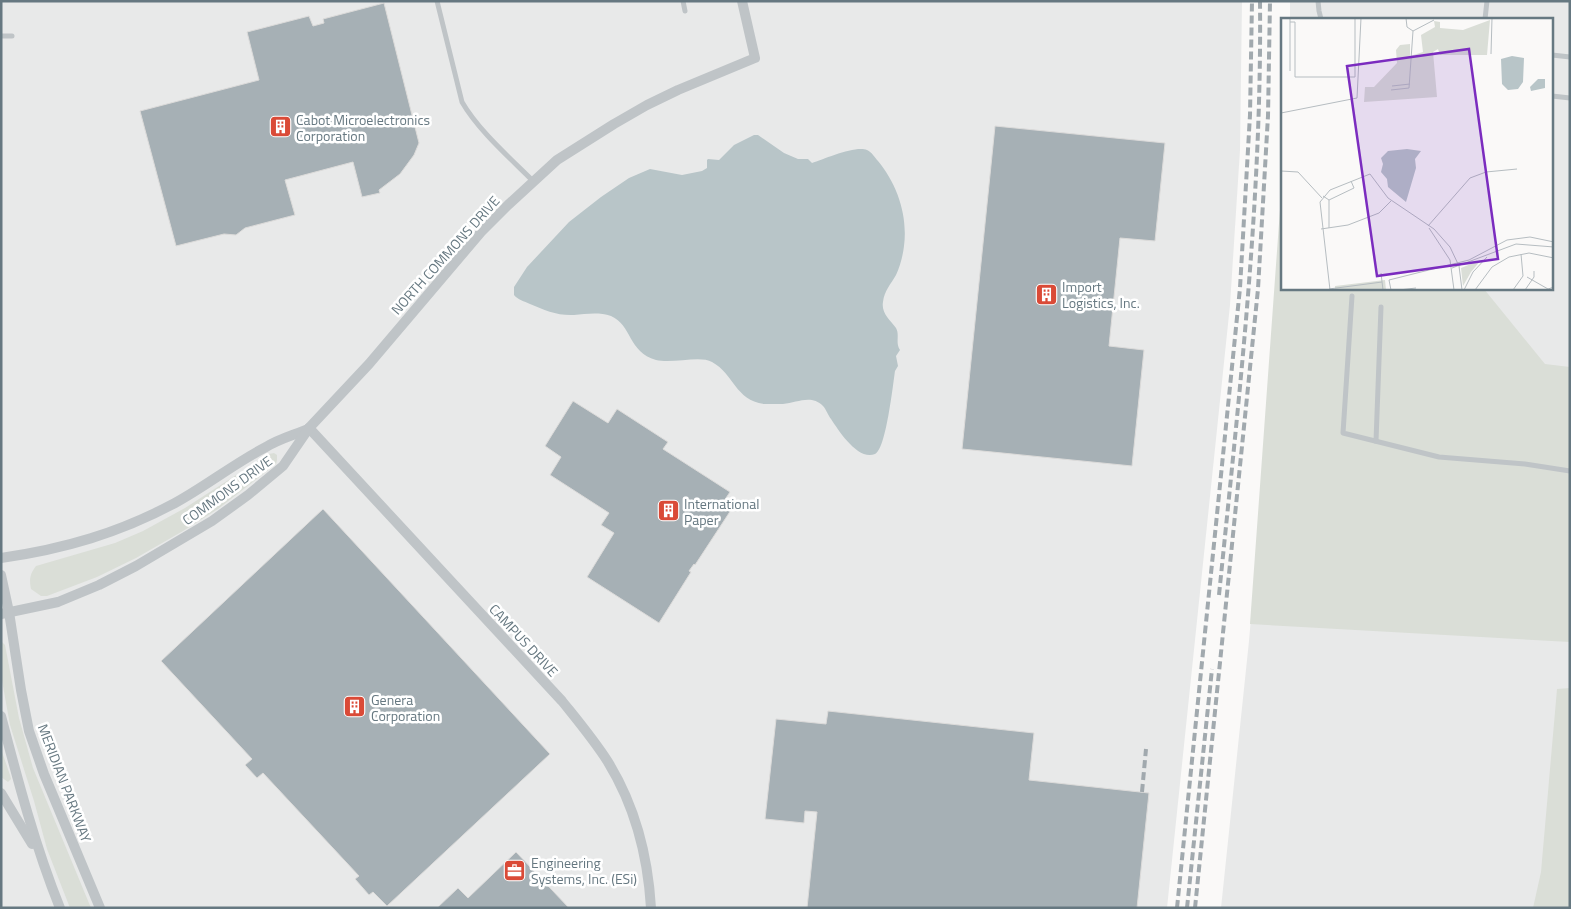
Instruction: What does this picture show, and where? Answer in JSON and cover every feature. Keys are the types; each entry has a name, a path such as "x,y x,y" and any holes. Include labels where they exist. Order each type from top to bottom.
{"street":[{"name":"NORTH COMMONS DRIVE","path":"309,428 369,364 481,232 557,160 647,105 756,58 742,1"},
{"name":"COMMONS DRIVE","path":"1,558 70,545 101,536 133,523 175,502 266,446 309,428"},
{"name":"COMMONS DRIVE","path":"5,613 58,602 99,585 136,566 212,521 283,466 309,428"},
{"name":"CAMPUS DRIVE","path":"309,428 562,701 592,738 615,775 633,814 647,868 651,908"},
{"name":"MERIDIAN PARKWAY","path":"1,575 5,613 29,731 44,774 100,908"},
{"path":"1,716 45,872"},
{"path":"1,793 26,833 60,908"}],"lane":[{"path":"437,1 462,102 478,125 533,182"},
{"path":"683,1 685,11"},
{"path":"1318,1 1321,18"},
{"path":"1484,18 1487,1"},
{"path":"1,36 12,36"},
{"path":"1554,55 1570,57"},
{"path":"1554,96 1570,98"},
{"path":"1352,296 1343,433 1439,457 1525,464 1570,470"},
{"path":"1376,441 1381,307"}],"shaded area":[{"path":"1,1 1242,1 1240,150 1230,305 1167,908 1,908"},
{"path":"1290,1 1570,1 1570,908 1221,908 1249,641 1279,291 1554,290 1554,18 1290,18"},
{"path":"754,135 758,135 784,153 798,159 808,159 812,163 855,149 867,150 885,170 900,200 905,234 904,246 899,268 885,294 883,306 885,313 896,328 900,350 896,356 898,366 895,371 886,429 879,450 875,454 862,453 850,444 839,431 824,407 814,400 783,404 754,402 741,392 725,373 712,362 701,359 663,361 647,356 635,345 618,320 611,316 557,314 521,300 514,295 514,287 527,267 569,222 629,178 650,169 682,175 702,171 707,168 708,159 719,160 734,145"},
{"path":"1281,196 1281,290 1485,290 1545,364 1570,367 1570,642 1250,624"},
{"path":"274,453 277,455 276,464 218,509 136,558 97,577 47,596 41,596 31,589 30,577 36,566 115,543 143,531 185,508 269,454"},
{"path":"1,641 5,645 19,718 33,768 91,908 70,908 47,849 10,725 1,675"},
{"path":"1570,688 1570,908 1533,908 1541,872 1557,689"},
{"path":"1,749 11,779 8,782 1,777"}],"building":[{"name":"Cabot Microelectronics Corporation","path":"384,3 419,143 414,155 400,174 379,190 380,193 362,197 353,162 285,180 295,215 245,228 236,235 224,234 176,246 140,111 259,80 247,32 309,16 313,26 324,23 323,19"},
{"name":"Import Logistics, Inc.","path":"995,126 1165,143 1155,241 1120,238 1109,346 1144,350 1132,466 962,449"},
{"name":"International Paper","path":"573,401 608,423 617,409 668,442 663,449 730,492 722,504 731,510 695,565 689,571 691,572 659,623 587,577 614,533 601,525 609,513 550,475 561,457 545,446"},
{"name":"Genera Corporation","path":"323,509 550,754 387,906 373,892 369,895 355,879 359,876 263,773 257,778 245,765 252,759 161,661"},
{"path":"828,711 1034,733 1029,780 1149,793 1137,908 807,908 817,812 805,811 804,823 765,819 776,719 826,724"},
{"name":"Engineering Systems, Inc. (ESi)","path":"516,852 569,908 437,908 458,888 468,898"}],"railway":[{"path":"1177,908 1240,288 1250,115 1252,1"},
{"path":"1219,595 1248,298 1260,76 1260,1"},
{"path":"1195,908 1258,289 1268,116 1270,1"},
{"path":"1187,908 1212,669"},
{"path":"1142,792 1146,749"}],"place":[{"name":"Cabot Microelectronics Corporation","path":"280,127"},
{"name":"Import Logistics, Inc.","path":"1046,294"},
{"name":"International Paper","path":"668,511"},
{"name":"Genera Corporation","path":"355,707"},
{"name":"Engineering Systems, Inc. (ESi)","path":"515,870"}]}
